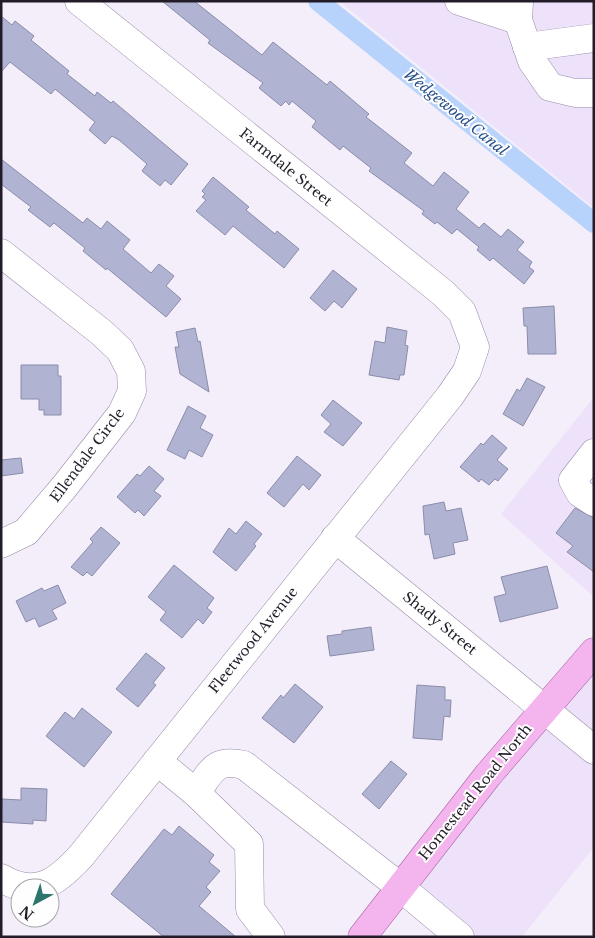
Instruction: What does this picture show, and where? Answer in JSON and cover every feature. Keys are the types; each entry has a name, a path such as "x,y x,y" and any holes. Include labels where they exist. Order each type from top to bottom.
{"main road":[{"name":"Homestead Road North","path":"362,937 399,886 488,775 594,652"}],"street":[{"name":"Farmdale Street","path":"79,1 443,293 462,312 475,347"},
{"path":"460,2 519,11 532,61 550,87 575,93 594,92"},
{"path":"527,47 594,38"},
{"name":"Ellendale Circle","path":"1,252 102,333 120,350 131,371 132,392 122,413 26,532 1,544"},
{"name":"Fleetwood Avenue","path":"1,878 17,887 43,886 66,872 450,396 467,372 475,347"},
{"path":"594,454 573,480 580,492 594,502"},
{"name":"Shady Street","path":"336,538 546,708 594,750"},
{"path":"157,761 196,793 249,844 250,909 271,937"},
{"path":"196,793 217,765 228,761 244,765 399,886 455,935"}],"shaded area":[{"path":"311,1 323,1 594,220 594,230"},
{"path":"339,1 594,1 594,208"},
{"path":"594,397 594,597 501,514"},
{"path":"594,667 594,847 522,937 451,937 407,892"}],"building":[{"path":"162,1 194,1 262,55 273,42 327,85 330,81 369,114 366,117 412,153 404,163 433,186 444,172 469,192 456,209 479,228 484,223 501,237 508,229 524,242 517,250 532,262 529,267 534,271 524,284 493,258 490,261 477,250 479,247 457,229 452,234 437,222 435,224 422,214 424,211 369,171 371,168 343,146 340,150 312,127 316,121 292,101 289,105 286,101 281,106 259,88 263,83 208,43 210,40"},
{"path":"1,16 12,25 15,21 34,36 31,40 69,71 67,74 95,96 97,92 111,103 113,101 188,164 171,185 165,180 160,186 142,171 147,164 119,140 112,136 105,144 89,130 95,122 55,89 51,94 10,62 1,72"},
{"path":"1,159 83,223 87,218 101,229 107,221 130,240 123,249 151,273 159,264 174,276 166,286 181,299 166,317 107,268 106,270 83,251 85,248 54,223 50,227 28,210 31,207 1,184"},
{"path":"213,177 249,207 246,210 275,234 277,231 299,249 284,268 233,226 225,235 196,211 206,200 202,197 205,194 202,191"},
{"path":"333,270 357,289 342,308 334,301 325,311 310,298"},
{"path":"554,306 556,354 528,354 527,326 524,326 523,308"},
{"path":"387,327 407,331 405,345 408,346 404,375 400,375 399,380 369,375 375,341 385,343"},
{"path":"195,328 198,342 200,341 209,392 180,374 175,347 179,347 176,332"},
{"path":"21,365 58,365 58,376 61,376 61,415 44,415 44,410 39,410 39,399 21,399"},
{"path":"527,378 545,387 523,426 503,414 517,389 520,391"},
{"path":"333,400 362,423 343,446 324,432 331,424 321,415"},
{"path":"188,406 206,416 200,428 213,435 202,457 189,450 185,459 167,450"},
{"path":"492,435 507,448 497,460 508,469 498,481 495,479 489,485 481,479 479,482 460,467 481,443 483,445"},
{"path":"297,456 321,475 309,490 303,484 284,507 267,493"},
{"path":"21,458 23,473 1,476 1,460"},
{"path":"149,466 164,479 154,491 161,496 144,516 138,510 135,513 117,497 137,474 140,476"},
{"path":"444,502 446,511 461,508 468,540 453,543 455,554 434,559 429,534 425,535 423,506"},
{"path":"575,508 594,518 594,572 567,552 573,546 556,533"},
{"path":"246,521 262,534 254,544 256,546 236,571 213,552 229,528 236,534"},
{"path":"101,527 120,543 92,576 87,572 83,576 71,567 93,542 90,539"},
{"path":"174,565 214,598 207,608 212,612 203,624 198,619 182,638 160,620 166,612 148,597"},
{"path":"547,566 558,608 500,622 494,597 506,594 501,577"},
{"path":"58,585 66,603 52,610 57,619 39,627 35,618 26,622 16,601 42,588 44,591"},
{"path":"371,627 374,650 330,656 327,636 342,634 342,631"},
{"path":"146,653 165,668 153,683 156,685 138,707 116,689"},
{"path":"295,684 323,707 294,743 262,718 281,695 283,698"},
{"path":"417,685 445,687 445,700 451,700 450,717 444,716 442,740 413,738"},
{"path":"82,708 112,732 84,767 46,736 65,712 74,719"},
{"path":"391,761 407,774 379,809 362,794"},
{"path":"21,788 47,789 46,821 33,820 33,824 1,822 2,799 21,800"},
{"path":"179,826 214,855 209,862 220,871 206,887 211,892 199,906 236,937 164,937 111,894 164,829 172,835"}],"waterway":[{"name":"Wedgewood Canal","path":"318,1 594,223"}]}
